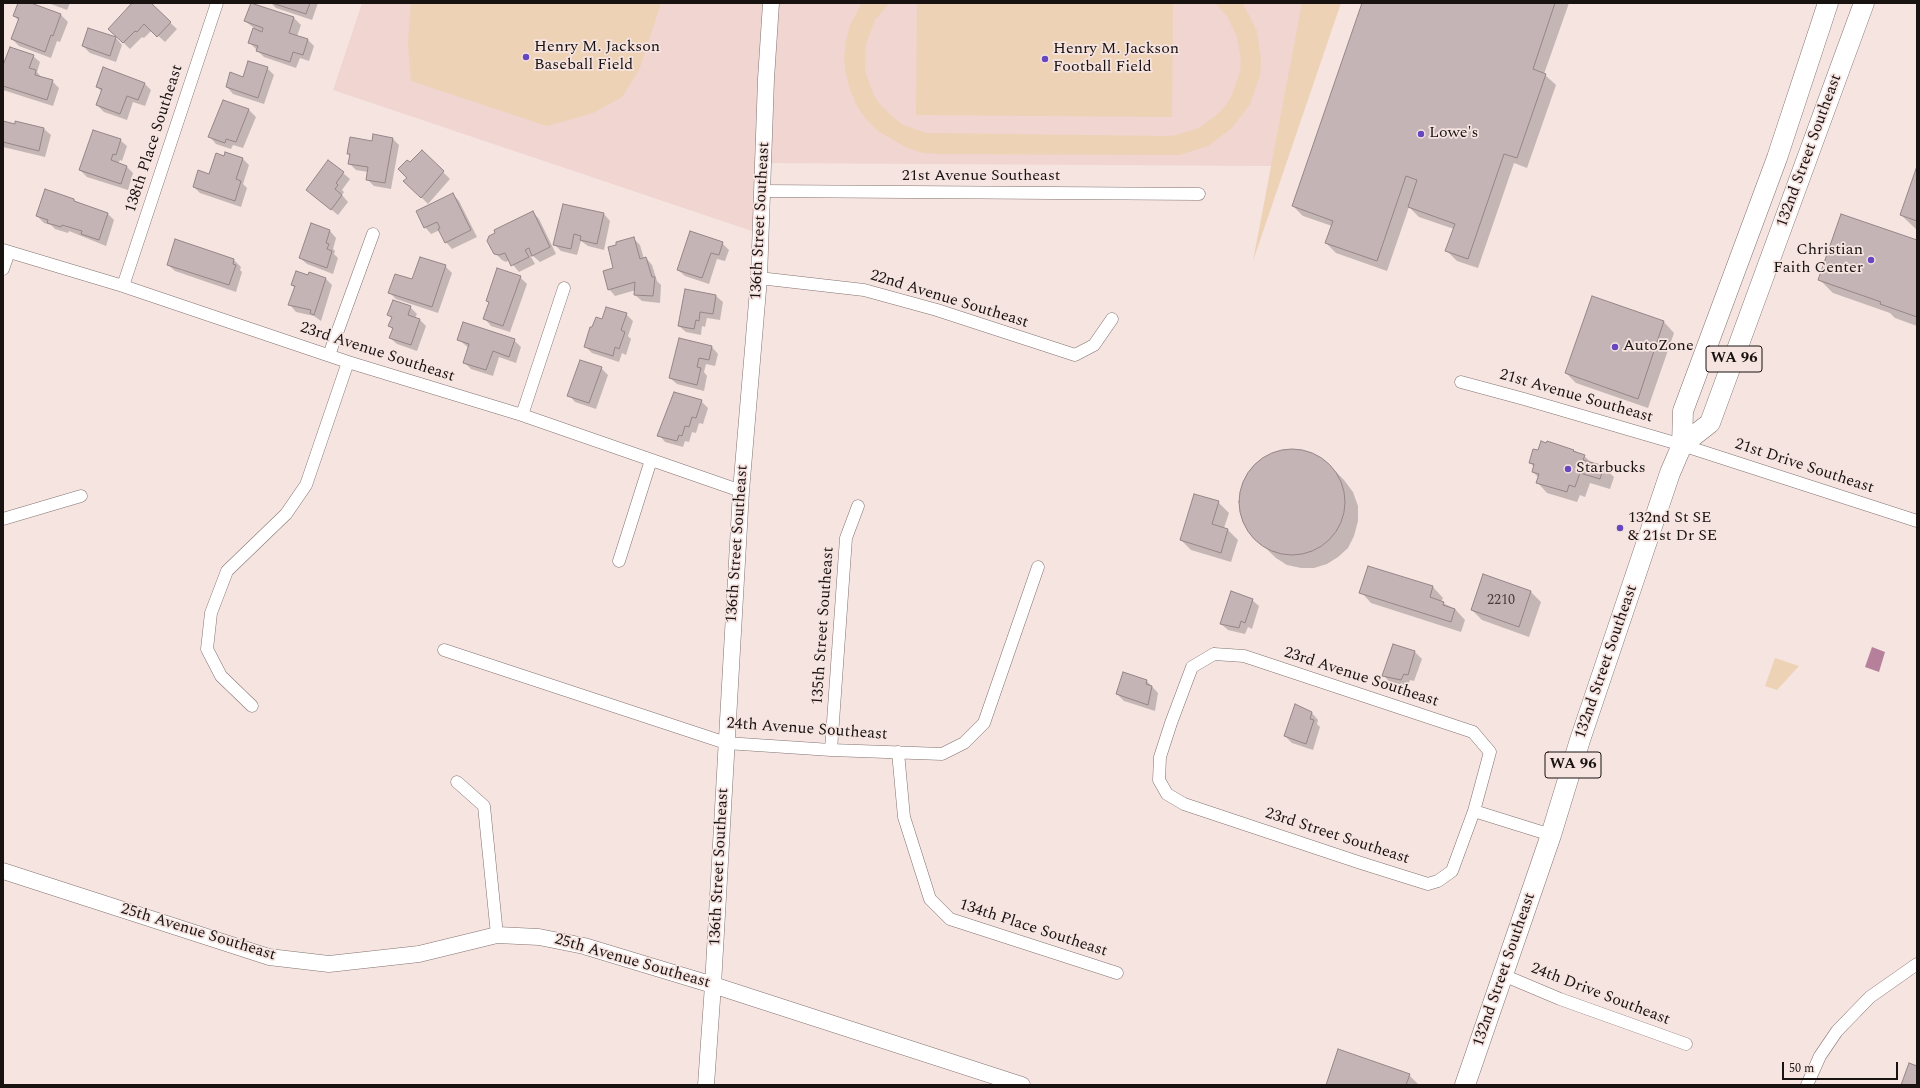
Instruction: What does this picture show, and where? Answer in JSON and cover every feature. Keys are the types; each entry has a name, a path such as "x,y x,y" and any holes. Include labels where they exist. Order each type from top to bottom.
{"main road":[{"name":"132nd Street Southeast","path":"1464,1085 1551,835 1580,740 1655,517 1682,444 1683,411 1777,158 1828,3"},
{"name":"132nd Street Southeast","path":"1682,444 1710,423 1864,3"}],"street":[{"name":"138th Place Southeast","path":"123,286 217,3"},
{"name":"136th Street Southeast","path":"706,1085 741,491 759,278 771,3"},
{"name":"21st Avenue Southeast","path":"762,191 1199,194"},
{"path":"329,355 373,234"},
{"name":"23rd Avenue Southeast","path":"6,251 123,286 348,362 522,415 741,491"},
{"path":"3,269 6,251"},
{"name":"22nd Avenue Southeast","path":"759,278 864,290 937,310 1075,355 1094,345 1112,319"},
{"path":"522,415 564,288"},
{"path":"252,706 221,676 207,649 211,613 227,571 286,514 306,485 348,362"},
{"name":"21st Avenue Southeast","path":"1461,382 1682,444"},
{"name":"21st Drive Southeast","path":"1682,444 1917,521"},
{"path":"619,561 651,460"},
{"path":"3,520 82,496"},
{"name":"135th Street Southeast","path":"831,750 846,538 858,506"},
{"name":"24th Avenue Southeast","path":"444,650 726,743 831,750 942,754 964,743 984,723 1038,567"},
{"name":"23rd Avenue Southeast","path":"1159,780 1160,757 1192,667 1214,654 1244,656 1473,732 1490,752"},
{"name":"134th Place Southeast","path":"898,752 904,817 930,899 950,919 1117,973"},
{"name":"23rd Street Southeast","path":"1159,780 1167,794 1184,804 1428,884 1438,881 1452,871 1474,811 1490,752"},
{"path":"457,782 484,806 496,935"},
{"path":"1474,811 1551,835"},
{"name":"25th Avenue Southeast","path":"3,871 269,957 329,964 419,954 496,935 539,937 584,946 713,985 1022,1085"},
{"path":"1807,1085 1820,1056 1837,1031 1870,997 1917,964"},
{"name":"24th Drive Southeast","path":"1503,975 1560,999 1686,1044"}],"shaded area":[{"path":"362,3 1327,3 1273,166 764,163 761,234 333,90"},
{"name":"Henry M. Jackson Baseball Field","path":"411,3 661,3 639,70 622,97 593,113 547,126 411,81 408,43"},
{"path":"862,3 889,3 875,20 866,44 865,71 874,96 882,107 901,124 926,133 1165,136 1176,135 1199,128 1218,114 1226,105 1232,95 1240,72 1241,60 1237,37 1227,16 1215,3 1243,4 1257,31 1261,61 1260,76 1250,104 1232,128 1208,146 1179,155 923,153 907,148 878,131 866,119 857,106 850,90 844,58 846,41 850,25"},
{"name":"Henry M. Jackson Football Field","path":"917,3 1173,3 1172,117 916,115"},
{"path":"1302,3 1341,3 1253,261"},
{"path":"1872,647 1885,652 1879,672 1865,667"},
{"path":"1775,658 1799,666 1777,690 1765,686"}],"building":[{"path":"18,3 31,3 61,14 45,52 11,39 19,18 13,16"},
{"path":"132,3 151,3 171,22 157,37 144,24 137,32 135,31 123,43 108,29"},
{"path":"251,3 294,17 289,33 308,39 303,55 293,52 290,62 256,51 258,46 248,43 253,28 262,32 263,28 244,21"},
{"path":"272,3 310,3 306,14"},
{"name":"Lowe's","path":"1362,3 1555,3 1533,69 1546,74 1517,158 1504,154 1468,259 1445,251 1455,224 1408,207 1417,180 1406,176 1377,261 1325,243 1333,221 1292,206"},
{"path":"88,28 116,37 110,56 82,46"},
{"path":"10,47 34,55 29,68 36,70 35,75 53,80 47,100 3,86 3,65"},
{"path":"248,61 268,67 258,98 226,87 230,72 243,77"},
{"path":"103,67 145,83 138,100 127,96 120,114 96,105 102,89 96,87"},
{"path":"223,100 249,109 236,142 226,139 225,143 208,137"},
{"path":"3,121 15,124 15,121 44,128 39,151 3,142"},
{"path":"93,130 121,139 116,155 113,154 111,160 127,166 121,184 79,170"},
{"path":"373,134 393,138 385,183 366,180 368,167 348,164 350,154 347,154 350,137 372,141"},
{"path":"422,150 444,171 421,198 403,181 407,178 398,169 407,160 410,162"},
{"path":"225,152 243,158 236,179 241,181 235,201 193,187 198,170 209,174 216,153 224,156"},
{"path":"328,160 344,172 336,183 338,185 335,189 342,195 331,210 306,190"},
{"path":"1917,166 1917,221 1900,215"},
{"path":"45,189 108,213 99,240 81,234 82,231 62,225 61,227 47,223 48,220 36,216"},
{"path":"453,193 471,230 445,243 438,229 440,228 437,222 424,228 416,211"},
{"path":"563,204 604,213 597,244 580,240 581,236 574,234 571,249 553,245"},
{"path":"533,211 550,247 532,256 529,248 525,250 529,257 511,266 505,253 499,255 494,254 487,241 489,236 495,233 494,230"},
{"name":"Christian Faith Center","path":"1841,214 1917,240 1917,317 1880,304 1881,302 1818,280"},
{"path":"311,223 330,230 326,243 329,244 327,249 332,251 327,268 299,258"},
{"path":"690,231 723,242 719,255 711,253 702,278 677,270"},
{"path":"634,237 640,259 646,257 652,277 655,277 653,296 634,295 635,282 608,290 603,271 613,268 608,247 616,245 616,242"},
{"path":"175,239 234,259 233,264 236,265 229,285 167,265"},
{"path":"420,257 446,265 432,307 388,293 395,274 412,279"},
{"path":"497,268 521,276 503,326 483,319 489,302 486,301"},
{"path":"296,271 308,275 309,272 326,278 314,315 310,313 311,310 288,305 295,286 291,285"},
{"path":"685,289 716,295 713,314 700,312 699,321 696,320 694,329 678,326"},
{"name":"AutoZone","path":"1592,296 1664,321 1638,399 1565,373"},
{"path":"393,300 411,306 408,315 420,319 411,345 389,338 393,328 388,326 392,317 387,315"},
{"path":"606,307 627,313 621,330 625,332 619,349 615,347 613,356 584,347 590,327 592,327 596,317 602,319"},
{"path":"463,322 515,339 509,357 493,351 486,370 463,363 469,344 457,340"},
{"path":"679,338 712,346 709,360 699,358 697,367 701,368 697,385 669,378"},
{"path":"580,360 602,367 589,403 567,396"},
{"path":"674,392 702,400 696,418 692,417 689,427 685,426 682,436 679,435 677,441 657,436"},
{"name":"Starbucks","path":"1541,441 1546,443 1547,441 1574,450 1573,451 1585,455 1583,460 1604,466 1600,479 1580,473 1575,487 1569,485 1567,492 1536,483 1539,474 1532,472 1534,464 1529,463 1533,449 1538,450"},
{"path":"1292,449 1312,453 1329,465 1341,482 1345,502 1341,522 1329,539 1312,551 1292,555 1272,551 1255,539 1243,522 1239,502 1243,482 1255,465 1272,453"},
{"path":"1194,494 1219,501 1212,524 1228,529 1221,553 1180,540"},
{"path":"1368,566 1433,586 1430,597 1444,602 1443,605 1455,609 1451,622 1359,593"},
{"path":"1483,574 1531,591 1519,627 1471,610"},
{"path":"1231,591 1253,599 1245,623 1241,621 1239,628 1220,624"},
{"path":"1393,644 1415,651 1408,675 1404,674 1401,680 1382,676"},
{"path":"1123,672 1147,680 1146,684 1152,686 1148,705 1116,694"},
{"path":"1295,704 1312,712 1310,719 1314,720 1306,744 1284,736"},
{"path":"1338,1049 1410,1074 1406,1085 1326,1085"},
{"path":"1909,1063 1917,1066 1917,1085 1901,1085"}],"place":[{"name":"Henry M. Jackson Baseball Field","path":"526,57"},
{"name":"Henry M. Jackson Football Field","path":"1045,59"},
{"name":"Lowe's","path":"1421,134"},
{"name":"Christian Faith Center","path":"1871,260"},
{"name":"AutoZone","path":"1615,347"},
{"name":"Starbucks","path":"1568,469"},
{"name":"132nd St SE & 21st Dr SE","path":"1620,528"}]}
